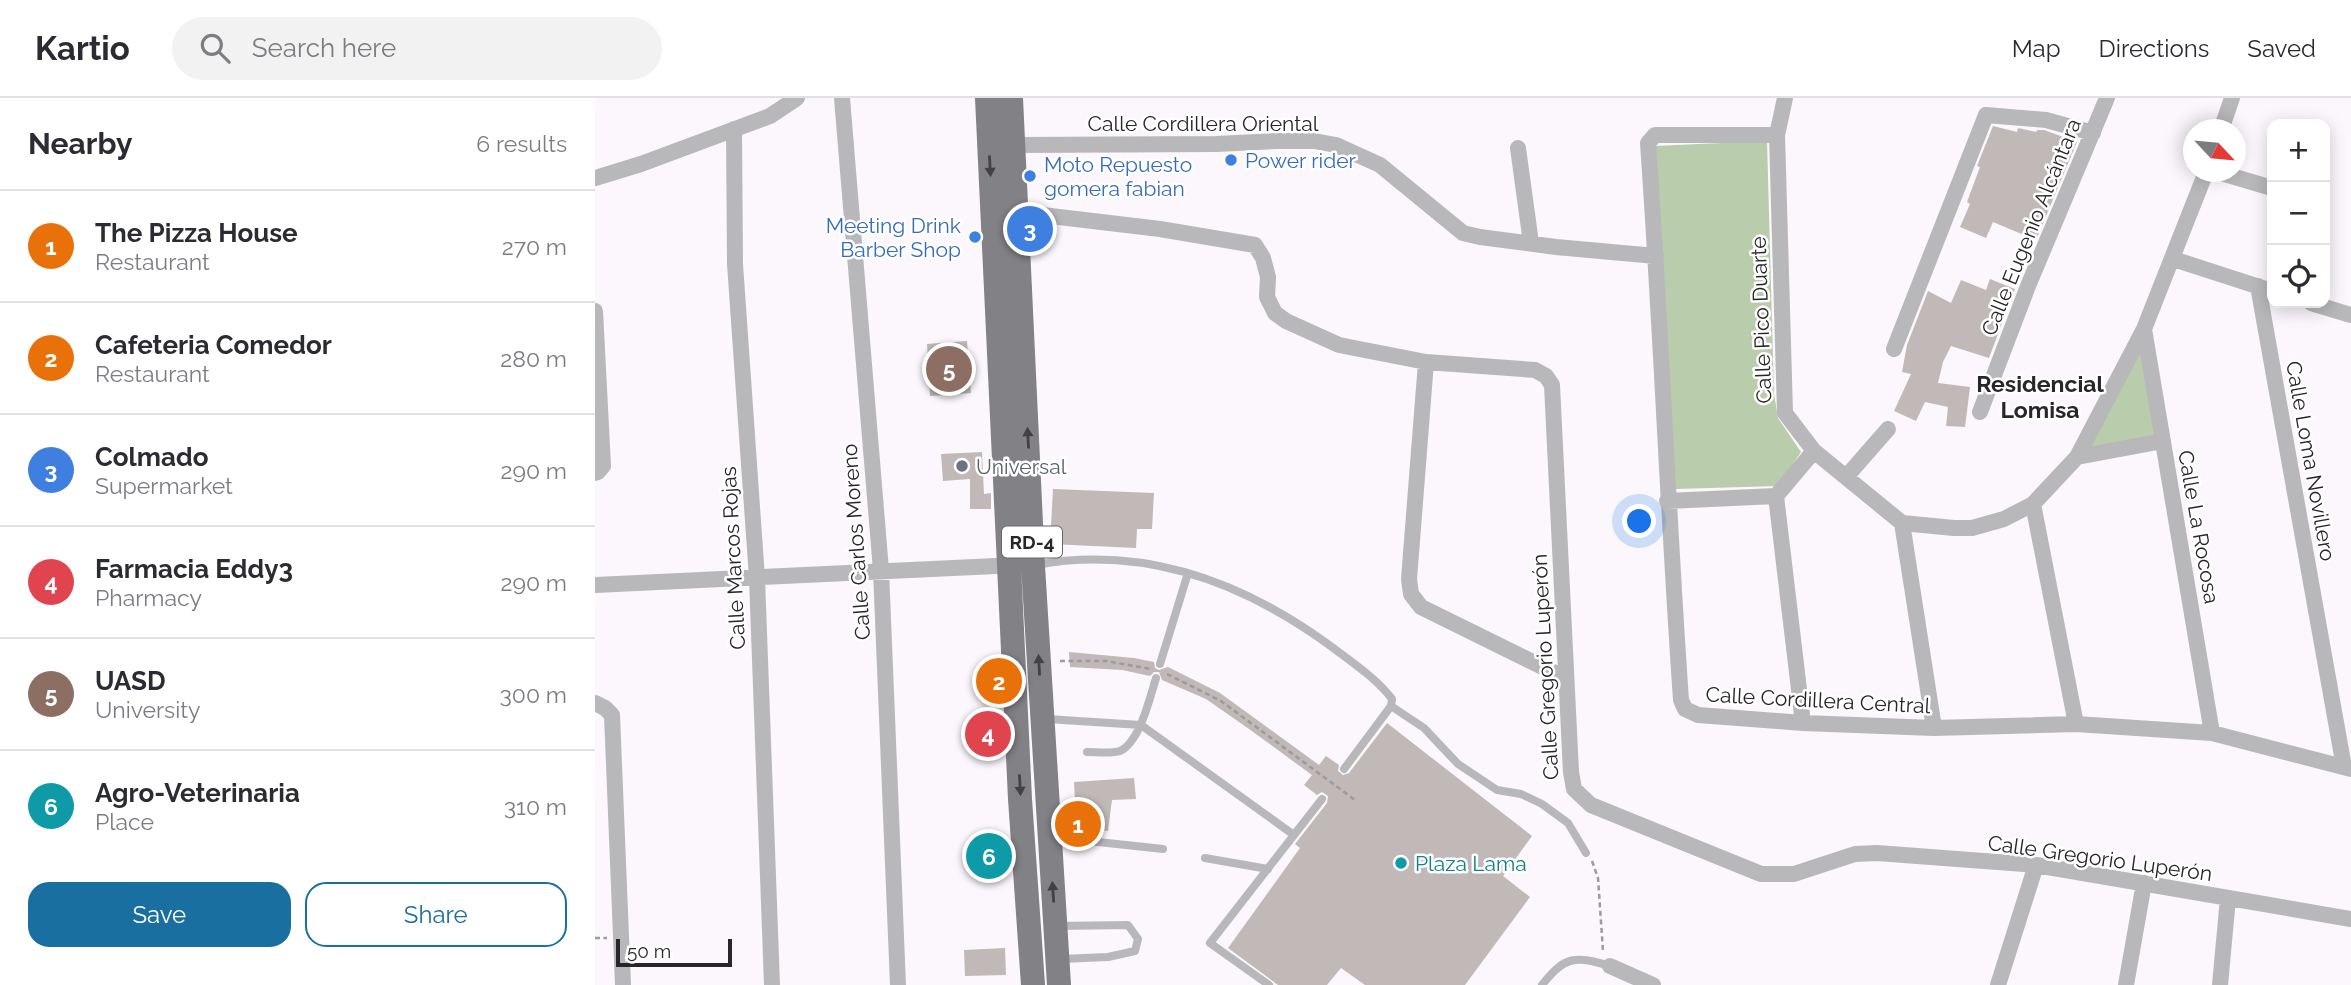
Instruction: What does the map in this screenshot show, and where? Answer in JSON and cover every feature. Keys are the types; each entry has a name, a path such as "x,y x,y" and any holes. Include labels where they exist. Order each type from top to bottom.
{"main road":[{"name":"RD-4","path":"987,98 1022,566 1039,662 1059,985"},
{"name":"RD-4","path":"1011,98 1017,212 1027,918 1033,985"}],"street":[{"path":"595,178 641,164 770,116 797,98"},
{"name":"Calle Carlos Moreno","path":"842,98 881,570 898,985"},
{"name":"Calle Pico Duarte","path":"1785,98 1777,135 1785,414 1814,452 1902,523"},
{"name":"Calle Eugenio Alcántara","path":"1980,412 2033,275 2107,98"},
{"path":"2225,119 2232,98"},
{"path":"1894,349 1986,115 2046,120 2093,133"},
{"name":"Calle Marcos Rojas","path":"734,129 735,264 757,578 772,985"},
{"name":"Calle Cordillera Central","path":"1777,135 1655,135 1649,142 1667,501 1681,700 1685,709 1698,715 1803,723 1934,728 2076,724 2212,733 2347,768"},
{"name":"Calle Cordillera Oriental","path":"1014,145 1314,141 1336,145 1380,164 1464,233 1656,256"},
{"path":"1518,148 1531,243"},
{"path":"2246,180 2267,187"},
{"path":"1934,728 1902,523 1972,528 2004,519 2033,504 2077,457 2144,329 2202,182"},
{"name":"Calle Gregorio Luperón","path":"1017,212 1160,229 1255,245 1263,258 1268,276 1267,297 1275,313 1286,321 1339,345 1426,362 1535,370 1550,380 1571,772 1574,789 1591,805 1761,874 1794,874 1855,854 1877,853 2036,865 2351,919"},
{"path":"2173,259 2265,288"},
{"name":"Calle Loma Novillero","path":"2265,288 2347,768"},
{"path":"2328,308 2351,315"},
{"path":"595,311 603,466 599,472 595,472"},
{"name":"Calle La Rocosa","path":"2144,329 2212,733"},
{"path":"1426,362 1409,579 1411,594 1422,607 1566,678"},
{"path":"1846,477 1888,429"},
{"path":"2077,457 2163,441"},
{"path":"1667,501 1776,496 1814,452"},
{"path":"1776,496 1803,723"},
{"path":"2033,504 2076,724"},
{"path":"595,585 881,570 1022,566"},
{"path":"595,703 611,715 623,985"},
{"path":"1998,985 2036,865"},
{"path":"2126,985 2144,883"},
{"path":"2220,985 2228,898"},
{"path":"1607,965 1653,985"}],"lane":[{"path":"1022,566 1110,558 1140,562 1188,573 1241,592 1287,616 1363,671 1392,699 1391,706 1344,769"},
{"path":"1087,752 1117,752 1126,747 1140,725 1188,573"},
{"path":"1391,706 1424,727 1458,764 1497,790 1521,794 1542,804 1568,823 1586,853"},
{"path":"1042,719 1140,725 1294,835"},
{"path":"1269,985 1210,943 1322,799"},
{"path":"1049,836 1163,849"},
{"path":"1205,858 1268,869"},
{"path":"1055,926 1128,925 1138,939 1135,951 1108,957 1058,959"},
{"path":"1542,985 1559,965 1577,958 1607,965"}],"path":[{"path":"1039,662 1106,661 1158,671"},
{"path":"1165,673 1221,701 1355,800"},
{"path":"1586,853 1596,870 1607,965"}],"green space":[{"path":"1767,141 1774,394 1778,418 1801,452 1778,486 1676,489 1654,146"},
{"path":"2141,342 2155,441 2085,452"}],"building":[{"path":"1993,126 2017,132 2018,128 2036,132 2044,130 2077,142 2036,240 1993,222 1986,238 1960,227 1970,204 1967,202 1980,167 1977,166"},
{"path":"1990,279 2015,289 1989,358 1951,346 1943,362 1938,383 1970,387 1965,427 1946,426 1948,407 1925,402 1916,421 1894,411 1911,374 1902,372 1907,345 1928,291 1951,303 1961,280 1986,290"},
{"path":"967,341 971,393 930,396 927,344"},
{"name":"Universal","path":"982,452 984,494 991,493 991,509 970,509 970,479 943,481 941,454"},
{"path":"1053,489 1154,493 1152,529 1137,529 1136,548 1050,544"},
{"name":"Plaza Lama","path":"1069,652 1154,662 1155,668 1159,670 1168,667 1220,693 1319,765 1326,756 1339,765 1338,771 1343,775 1349,773 1387,723 1532,836 1503,876 1530,897 1465,985 1365,985 1341,968 1327,985 1278,985 1228,948 1300,848 1295,844 1327,803 1328,796 1322,792 1317,795 1304,785 1312,775 1206,699 1162,680 1159,672 1150,676 1122,670 1070,667"},
{"path":"987,668 999,668 1000,697 989,697"},
{"path":"981,729 994,729 995,749 981,749"},
{"path":"1134,778 1136,799 1112,800 1108,831 1075,827 1079,802 1075,802 1074,782"},
{"path":"999,848 999,862 979,863 978,850"},
{"path":"1005,948 1006,975 965,976 964,950"}],"place":[{"name":"Power rider","path":"1231,160"},
{"name":"Moto Repuesto gomera fabian","path":"1030,176"},
{"name":"Colmado","path":"1030,229"},
{"name":"Meeting Drink Barber Shop","path":"975,237"},
{"name":"UASD","path":"949,369"},
{"name":"Universal","path":"962,466"},
{"name":"Cafeteria Comedor","path":"999,681"},
{"name":"Farmacia Eddy3","path":"988,734"},
{"name":"The Pizza House","path":"1078,824"},
{"name":"Agro-Veterinaria","path":"989,856"},
{"name":"Plaza Lama","path":"1401,863"}],"district":[{"name":"Residencial Lomisa","path":"2040,396"}]}
